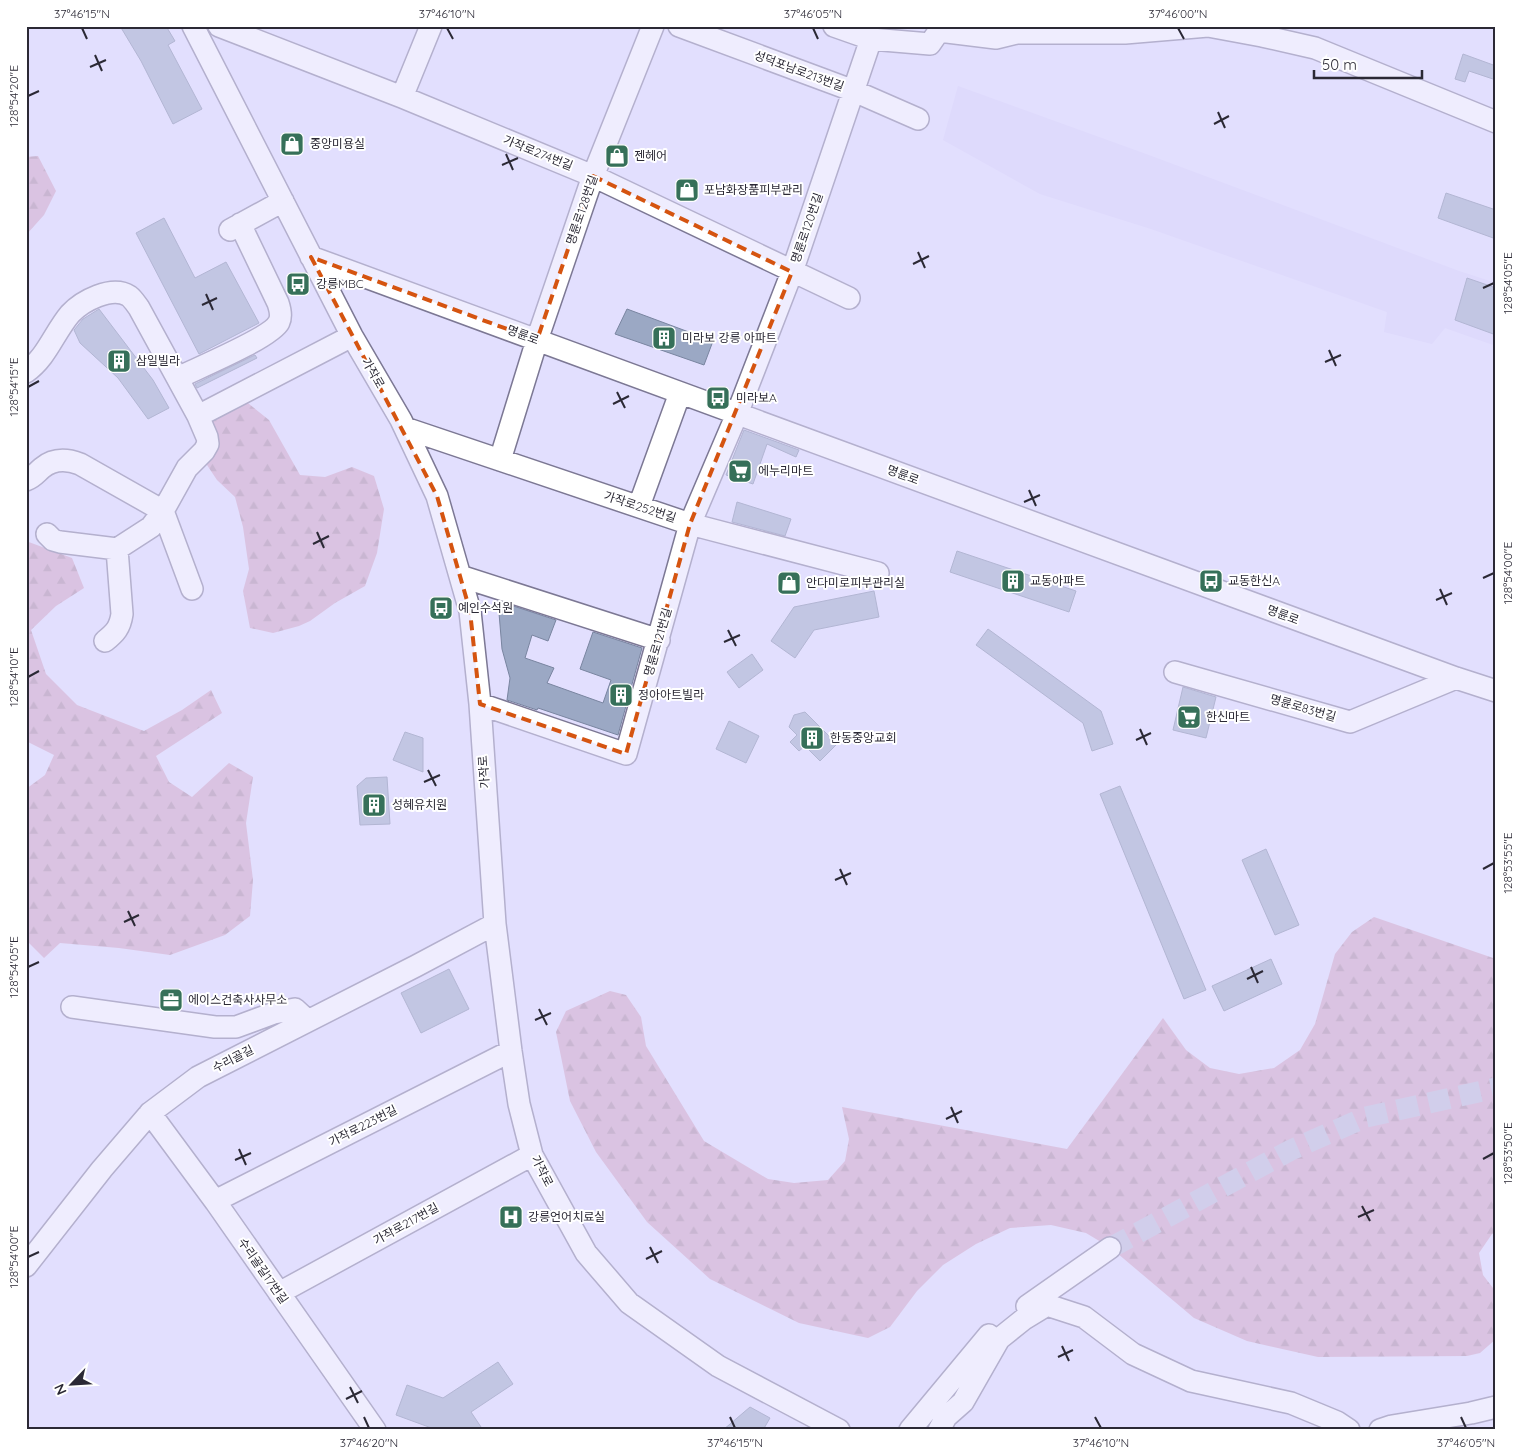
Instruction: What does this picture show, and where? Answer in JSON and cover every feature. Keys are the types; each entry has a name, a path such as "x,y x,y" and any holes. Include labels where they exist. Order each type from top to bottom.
{"street":[{"name":"가작로","path":"193,26 352,336 405,428 437,496 470,611 480,704 495,924 510,1051 519,1104 532,1155 586,1253 630,1303 718,1366 840,1430"},
{"name":"가작로274번길","path":"219,26 593,176 849,298"},
{"path":"402,98 431,26"},
{"name":"명륜로128번길","path":"500,460 537,340 593,176 653,26"},
{"name":"성덕포남로213번길","path":"679,26 854,91 918,119"},
{"path":"834,26 871,39 930,44 940,29 996,38 1017,33 1125,33 1207,26 1315,48 1496,122"},
{"name":"명륜로120번길","path":"737,414 792,272 871,39"},
{"path":"186,374 266,334 279,322 281,314 278,303 235,227 283,201"},
{"name":"명륜로","path":"311,257 1456,678 1496,691"},
{"path":"26,372 42,357 71,314 85,303 99,296 122,293 131,297 139,308 208,436 208,444 204,451 187,468 163,511 151,527 117,549 60,542 53,540 47,534"},
{"path":"198,416 352,336"},
{"path":"639,506 680,393"},
{"name":"명륜로121번길","path":"480,704 626,754 690,524 737,414"},
{"name":"가작로252번길","path":"405,428 690,524 878,573"},
{"path":"26,480 34,477 43,467 57,460 68,459 163,511 192,589"},
{"path":"105,641 116,633 122,614 117,549"},
{"path":"460,576 659,640"},
{"name":"명륜로83번길","path":"1174,672 1350,722 1456,678"},
{"name":"수리골길","path":"26,1266 102,1169 150,1112 198,1077 495,924"},
{"path":"72,1007 215,1027 236,1027 274,1013 295,1009 308,1021"},
{"name":"가작로223번길","path":"215,1201 510,1051"},
{"name":"수리골길17번길","path":"150,1112 215,1201 375,1430"},
{"name":"가작로217번길","path":"279,1293 532,1155"},
{"path":"910,1430 994,1329 1110,1248"},
{"path":"943,1423 964,1402 999,1339 1024,1319 1047,1305 1084,1317 1133,1354 1190,1381 1291,1404 1337,1422 1349,1430"},
{"path":"1380,1430 1392,1426 1496,1407"}],"highlighted area":[{"path":"593,176 792,272 690,524 626,754 480,704 470,611 437,496 311,257 537,340"}],"shaded area":[{"path":"958,86 1496,283 1496,346 1445,328 1432,344 1384,332 1387,312 1151,229 1040,194 943,140"}],"green space":[{"path":"38,156 56,191 44,215 26,235 26,157"},
{"path":"244,400 269,420 300,475 325,477 352,467 374,476 384,509 377,553 365,586 335,603 310,621 273,633 250,628 243,591 249,569 243,527 235,497 217,480 197,450 206,429 225,407"},
{"path":"26,541 72,558 84,588 56,606 31,630 46,674 77,705 144,731 182,710 211,690 222,713 156,756 169,782 192,797 229,763 253,777 246,823 253,880 250,916 225,935 170,955 60,943 44,958 26,940 26,789 45,775 54,755 26,741"},
{"path":"1374,917 1496,959 1496,1232 1492,1234 1479,1253 1483,1275 1496,1292 1496,1339 1480,1353 1467,1356 1318,1357 1247,1341 1194,1318 1111,1248 1086,1233 1051,1225 1010,1228 976,1244 943,1265 917,1291 890,1327 868,1338 799,1323 710,1279 647,1222 596,1152 570,1101 556,1032 566,1011 610,991 626,995 641,1017 646,1046 704,1141 768,1179 794,1183 828,1180 845,1161 849,1139 842,1107 1067,1149 1163,1018 1186,1050 1210,1068 1239,1074 1274,1068 1300,1050 1315,1024 1335,954 1352,932"}],"building":[{"path":"120,26 166,26 175,41 168,45 202,109 173,124 141,61"},
{"path":"1463,54 1496,66 1496,80 1469,71 1465,82 1455,79"},
{"path":"1446,193 1496,210 1496,239 1438,218"},
{"path":"164,218 195,278 226,262 259,323 199,354 136,233"},
{"path":"1467,278 1496,288 1496,335 1455,320"},
{"name":"삼일빌라","path":"99,309 153,380 169,408 148,419 118,378 80,343 74,330 83,319"},
{"name":"미라보 강릉 아파트","path":"627,309 713,341 704,365 615,334"},
{"path":"255,355 257,358 197,388 195,384"},
{"path":"744,430 799,450 796,457 767,444 753,484 726,475"},
{"path":"737,502 791,519 785,536 732,522"},
{"name":"교동아파트","path":"957,551 1076,591 1069,612 950,572"},
{"path":"874,591 879,617 814,630 795,658 771,641 794,607"},
{"path":"498,601 556,620 548,641 532,635 525,658 554,668 547,683 603,703 611,680 580,669 593,632 642,648 618,735 538,708 537,710 507,700 510,678 502,649"},
{"path":"988,629 1101,711 1113,744 1092,751 1083,723 976,645"},
{"path":"752,654 763,670 739,688 727,672"},
{"path":"1183,687 1216,697 1206,738 1173,730"},
{"name":"한동중앙교회","path":"805,712 837,744 820,761 805,746 799,751 790,742 797,735 789,727 794,715"},
{"path":"729,721 759,736 746,763 716,749"},
{"path":"405,732 423,738 423,772 393,760"},
{"name":"성혜유치원","path":"387,777 390,824 360,825 357,786 366,778"},
{"path":"1120,786 1206,990 1184,999 1100,794"},
{"path":"1266,849 1299,925 1275,935 1242,860"},
{"path":"1271,959 1282,984 1224,1011 1212,986"},
{"path":"449,969 469,1009 421,1033 401,993"},
{"path":"498,1362 513,1384 471,1412 483,1430 437,1430 396,1415 407,1385 443,1398"},
{"path":"750,1407 770,1418 763,1430 723,1430"}],"tunnel":[{"path":"1110,1248 1291,1150 1366,1117 1496,1088"}],"place":[{"name":"중앙미용실","path":"292,144"},
{"name":"젠헤어","path":"617,156"},
{"name":"포남화장품피부관리","path":"687,190"},
{"name":"강릉MBC","path":"298,284"},
{"name":"미라보 강릉 아파트","path":"664,338"},
{"name":"삼일빌라","path":"119,361"},
{"name":"미라보A","path":"718,398"},
{"name":"에누리마트","path":"740,471"},
{"name":"교동아파트","path":"1013,581"},
{"name":"교동한신A","path":"1211,581"},
{"name":"안다미로피부관리실","path":"789,583"},
{"name":"예인수석원","path":"441,608"},
{"name":"정아아트빌라","path":"621,695"},
{"name":"한신마트","path":"1189,717"},
{"name":"한동중앙교회","path":"812,738"},
{"name":"성혜유치원","path":"374,805"},
{"name":"에이스건축사사무소","path":"171,1000"},
{"name":"강릉언어치료실","path":"511,1217"}]}
